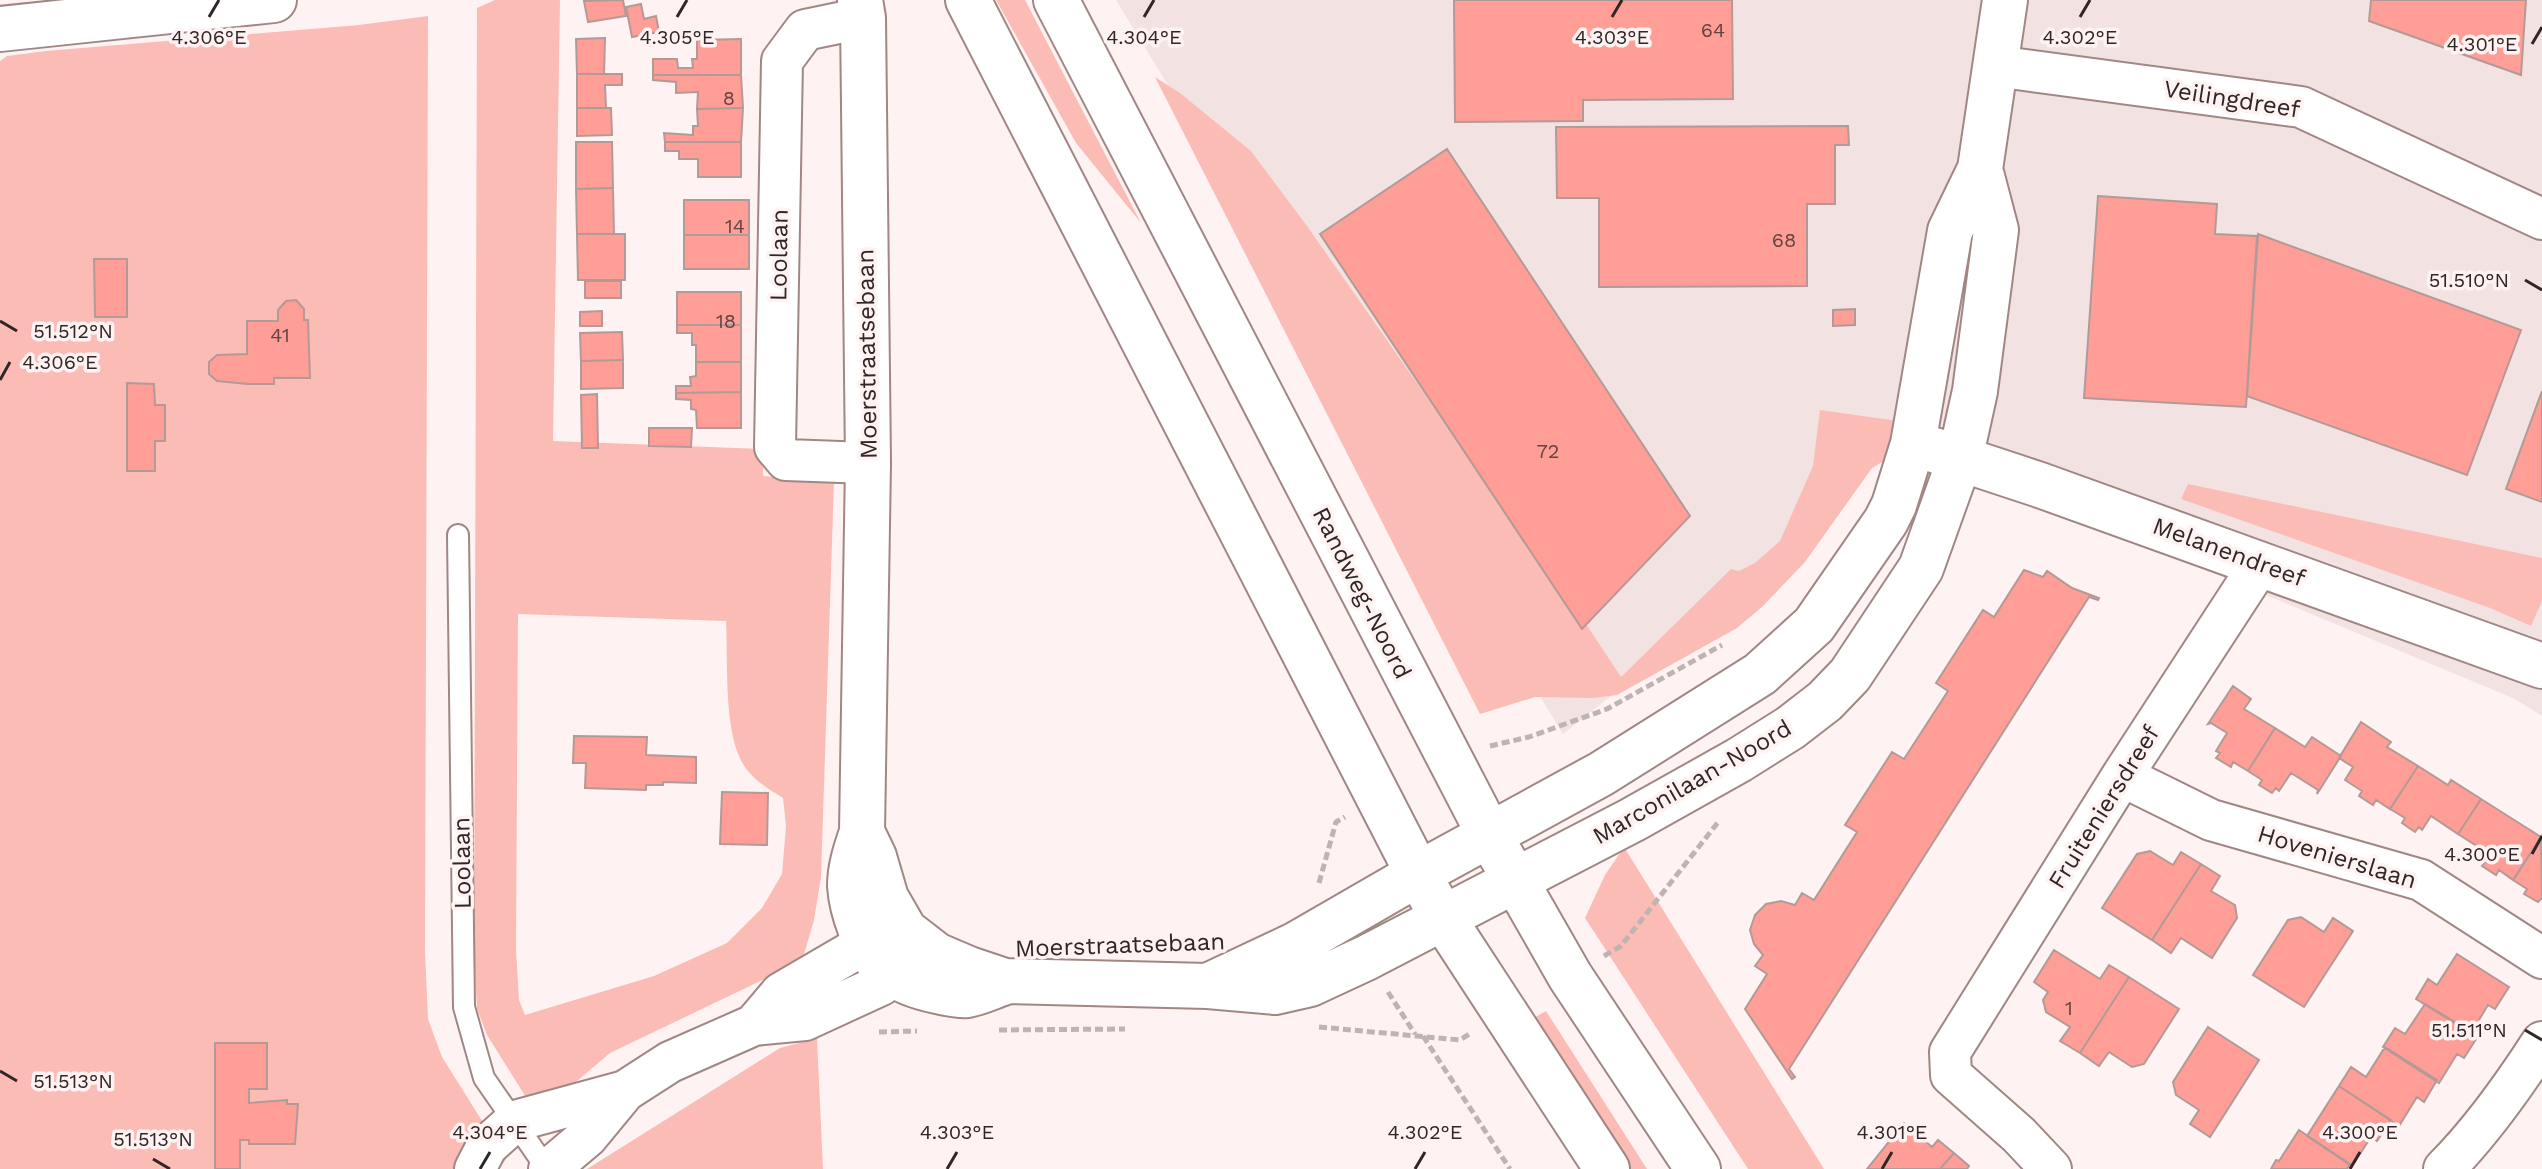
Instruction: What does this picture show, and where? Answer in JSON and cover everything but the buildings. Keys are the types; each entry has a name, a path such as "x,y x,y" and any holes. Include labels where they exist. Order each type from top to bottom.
{"street":[{"path":"0,29 274,0"},
{"path":"968,0 1418,874 1443,918 1607,1169"},
{"name":"Randweg-Noord","path":"1056,0 1490,836 1570,976 1698,1169"},
{"name":"Marconilaan-Noord","path":"1490,836 1601,774 1760,674 1814,625 1886,521 1913,444 1950,231 1980,169 2005,0"},
{"name":"Moerstraatsebaan","path":"862,9 868,463 862,832 874,857 886,898 887,950 936,955 1005,981 1208,986 1275,992 1310,984 1443,918"},
{"name":"Loolaan","path":"862,9 805,30 782,61 775,447 786,460 868,463"},
{"name":"Veilingdreef","path":"1995,66 2301,107 2542,219"},
{"name":"Marconilaan-Noord","path":"1443,918 1632,820 1739,760 1790,728 1825,701 1850,675 1921,568 1960,459 1975,391 1996,230 1980,169"},
{"name":"Melanendreef","path":"1913,444 2040,485 2542,666"},
{"name":"Fruiteniersdreef","path":"2051,1169 2019,1135 1951,1075 1950,1052 2122,776 2260,564"},
{"name":"Hovenierslaan","path":"2122,776 2211,820 2421,880 2542,958"},
{"name":"Moerstraatsebaan","path":"1208,986 1295,945 1490,836"},
{"path":"475,1169 487,1146 515,1121 625,1091 670,1062 754,1025 805,1020 881,985 887,950"},
{"path":"2461,1163 2542,1042"},
{"path":"548,1169 587,1137 625,1091"}],"lane":[{"name":"Loolaan","path":"458,535 464,1007 484,1078 548,1169"}],"path":[{"path":"1566,723 1607,709 1725,643"},
{"path":"1313,890 1320,883 1336,822 1380,799"},
{"path":"1570,976 1621,946 1672,879"},
{"path":"1422,1035 1510,1169"}],"shaded area":[{"path":"495,0 560,0 553,441 763,449 763,476 834,481 821,877 814,920 802,961 610,1053 537,1115 487,1035 477,1009 474,951 477,8","holes":["518,614 726,621 729,708 734,742 747,770 783,798 786,826 782,874 762,908 727,943 654,976 525,1015 519,1000 516,950"]},
{"path":"996,0 1025,0 1141,223 1076,143"},
{"path":"1116,0 2542,0 2542,716 2515,699 1885,436 1753,584 1563,734"},
{"path":"428,16 425,952 428,1019 442,1057 506,1159 499,1169 0,1169 0,61 7,56 46,51 359,25"},
{"path":"1155,77 1180,93 1251,151 1307,226 1621,677 1731,569 1739,571 1755,563 1780,541 1813,466 1820,410 1898,421 1896,454 1872,468 1805,562 1737,628 1617,695 1594,698 1535,697 1480,714"},
{"path":"2188,484 2542,558 2542,601 2531,626 2490,608 2181,499"},
{"path":"1624,847 1824,1169 1748,1169 1585,918 1605,875"},
{"path":"1546,1011 1647,1169 1625,1169 1532,1019"},
{"path":"817,1038 823,1169 587,1169 780,1048"}]}
